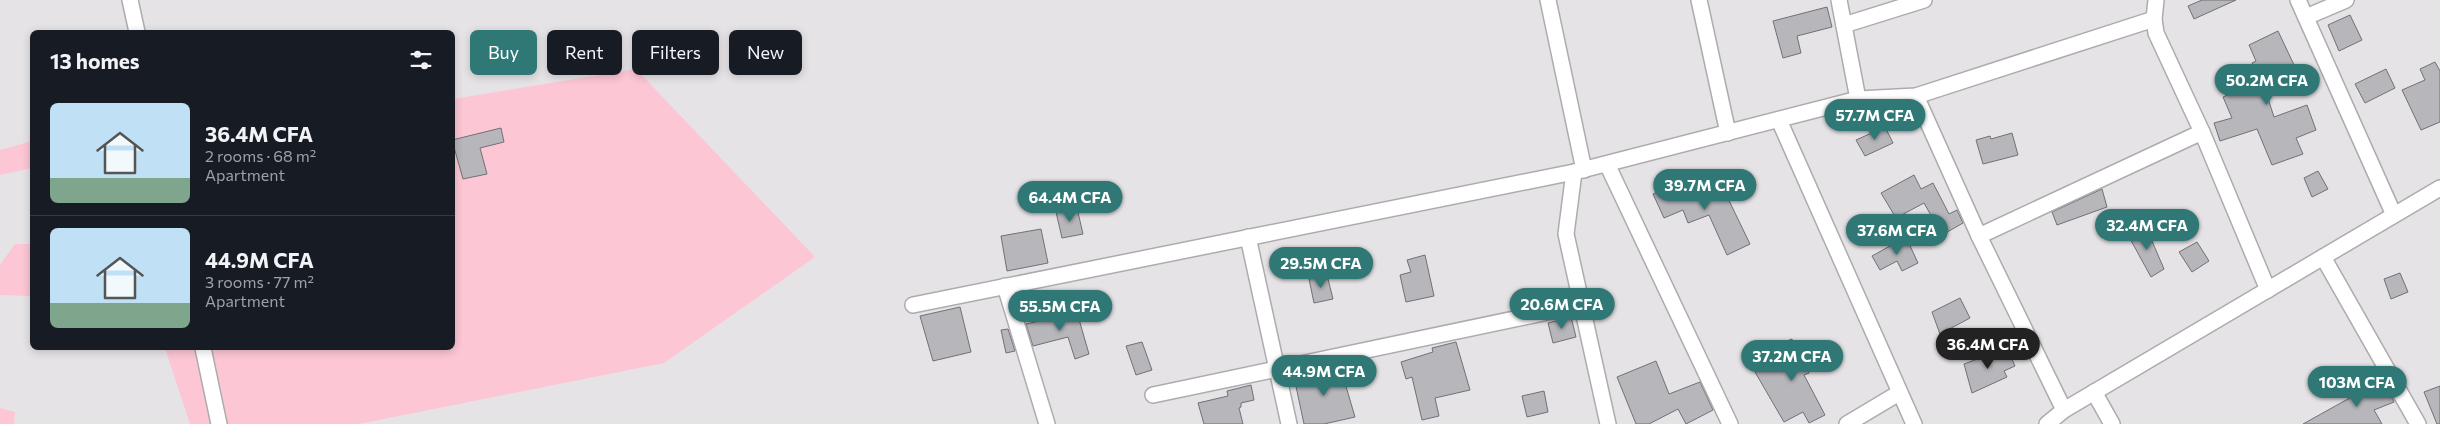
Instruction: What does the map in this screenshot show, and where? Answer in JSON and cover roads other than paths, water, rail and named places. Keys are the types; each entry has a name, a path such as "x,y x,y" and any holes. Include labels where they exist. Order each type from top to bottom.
{"street":[{"path":"130,0 137,30"},
{"path":"1548,0 1579,171 1566,234 1608,424"},
{"path":"1699,0 1728,133"},
{"path":"1839,0 1858,99"},
{"path":"1844,25 1924,0"},
{"path":"2156,0 2154,19 2162,48 2202,132 2268,290"},
{"path":"2298,0 2394,215"},
{"path":"2306,17 2346,0"},
{"path":"913,305 1579,171 1858,99 1916,96 2154,19"},
{"path":"1916,96 1979,236 2064,410"},
{"path":"1779,120 1914,424"},
{"path":"1979,236 2202,132"},
{"path":"1607,164 1730,424"},
{"path":"2047,424 2064,410 2440,188"},
{"path":"1248,238 1289,424"},
{"path":"2323,257 2418,424"},
{"path":"1005,286 1047,424"},
{"path":"1153,395 1581,305"},
{"path":"203,350 219,424"},
{"path":"2094,392 2112,424"},
{"path":"1848,424 1900,393"}]}
